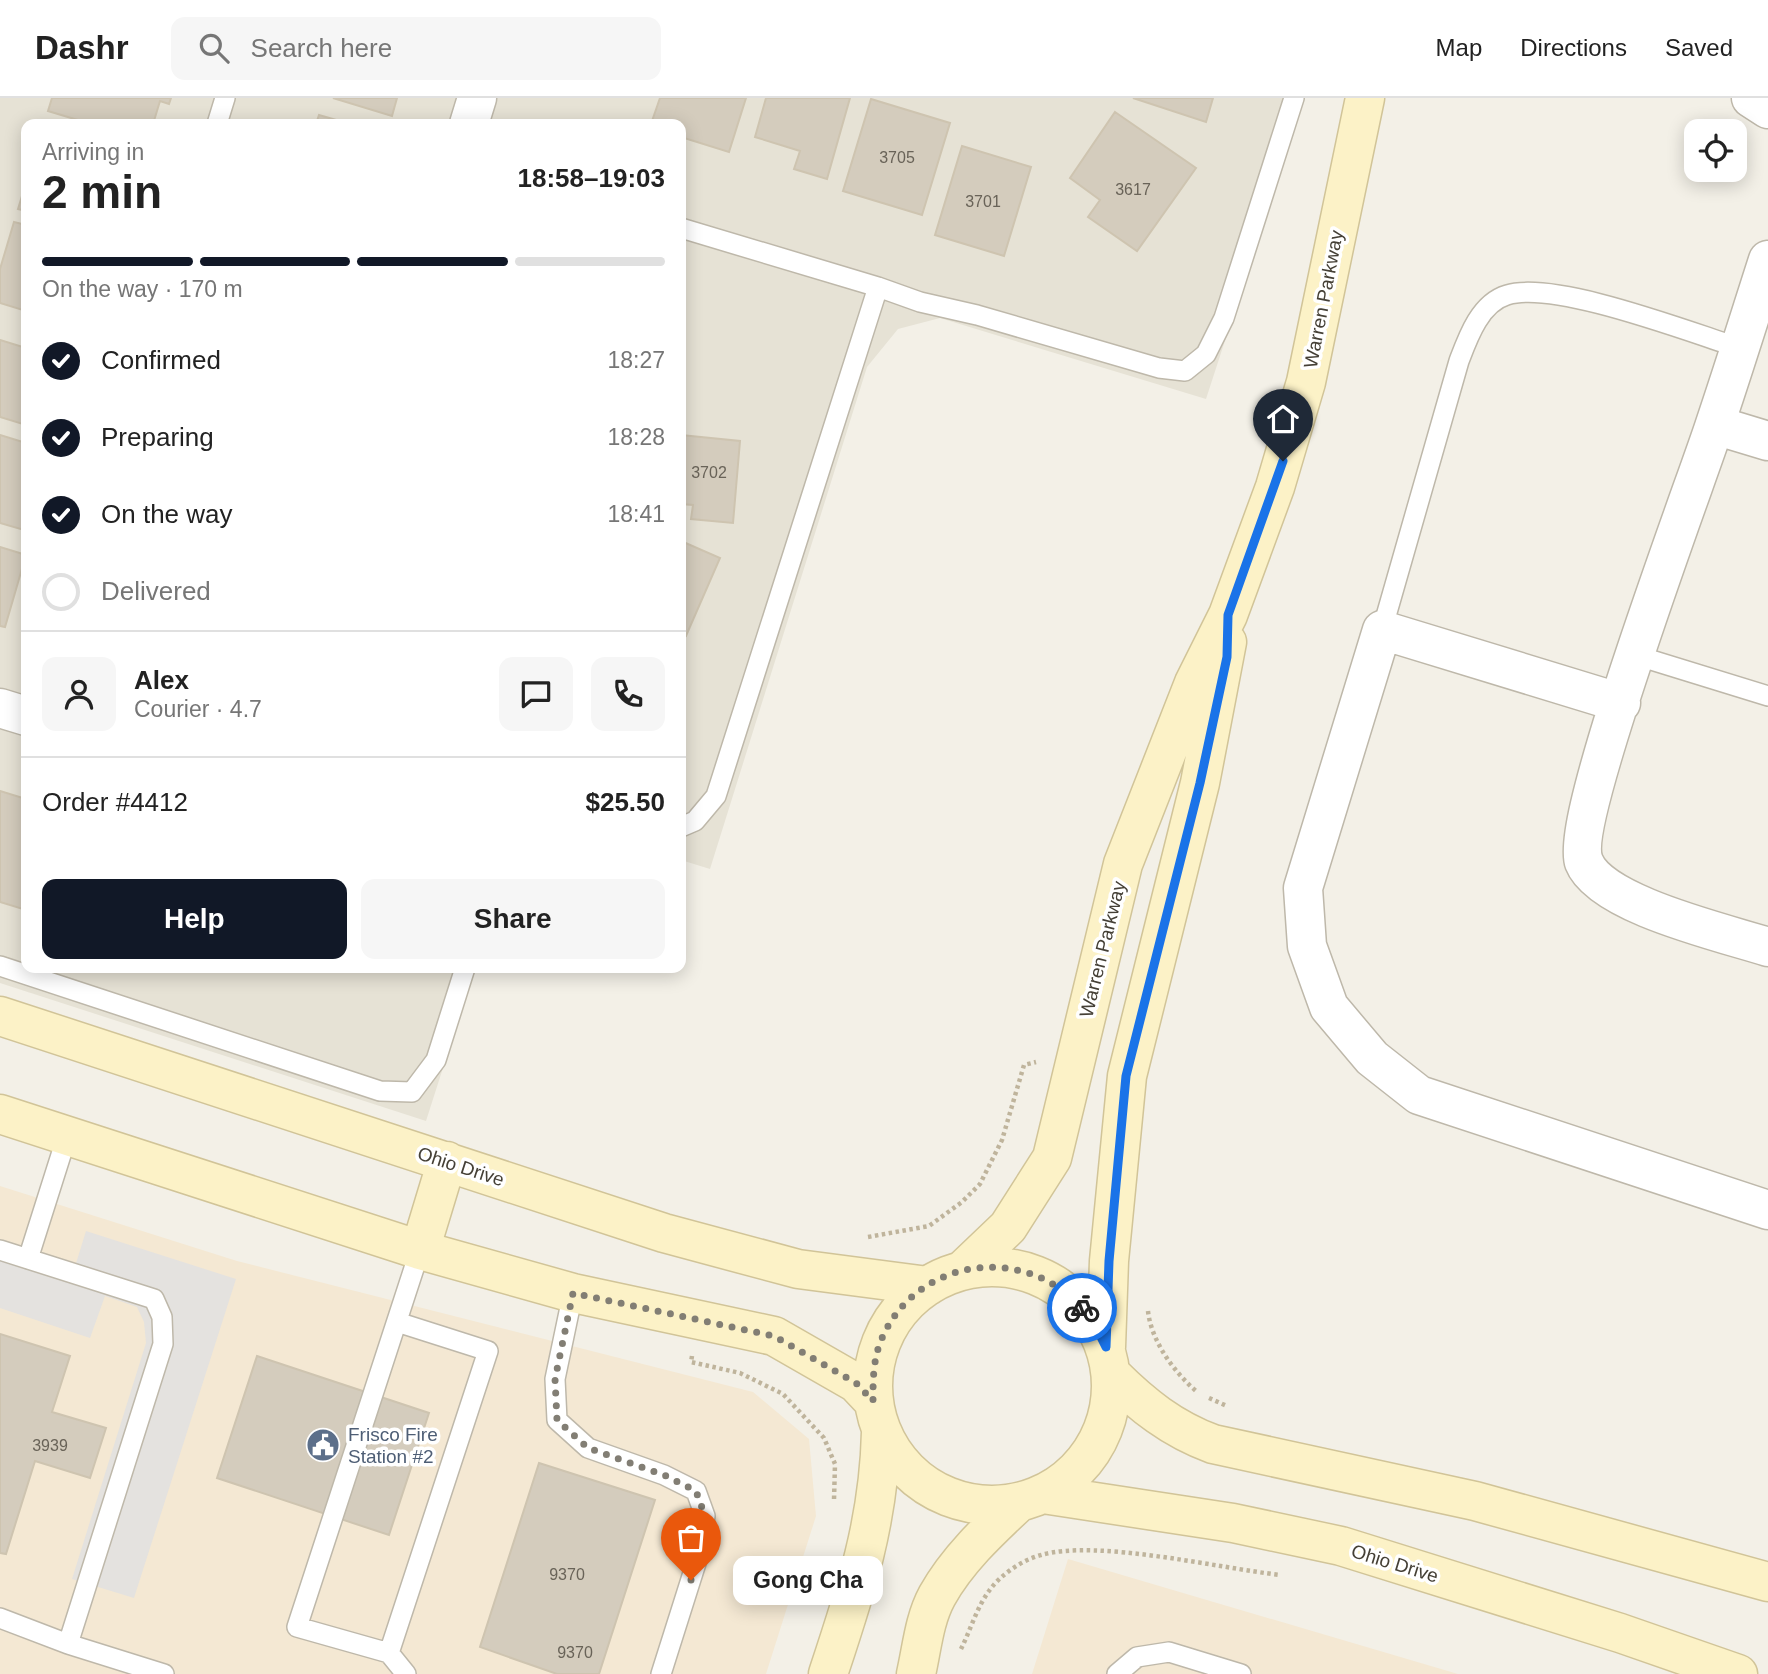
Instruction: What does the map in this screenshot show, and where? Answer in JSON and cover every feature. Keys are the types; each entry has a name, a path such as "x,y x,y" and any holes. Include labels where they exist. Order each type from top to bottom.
{"main road":[{"name":"Warren Parkway","path":"964,1269 1008,1227 1052,1157 1123,864 1194,683 1228,615 1275,487 1306,382 1365,98"},
{"name":"Warren Parkway","path":"1109,1361 1110,1249 1126,1076 1200,783 1227,657 1228,615"},
{"name":"Ohio Drive","path":"0,1016 664,1233 798,1269 928,1286"},
{"path":"0,1114 420,1250 573,1293 774,1336 856,1383 877,1417 900,1463 927,1488 961,1503 997,1507 1030,1499 1058,1487 1083,1465 1100,1438 1111,1407 1109,1361 1093,1321 1068,1293 1037,1274 1001,1266 964,1269 914,1295 895,1317 881,1343 873,1371 877,1417 880,1475 870,1540 828,1674"},
{"path":"420,1250 447,1161"},
{"path":"1109,1361 1168,1423 1184,1434 1213,1444 1475,1501 1768,1582"},
{"path":"917,1670 923,1634 936,1597 982,1536 1030,1499"},
{"name":"Ohio Drive","path":"1030,1499 1233,1523 1341,1546 1620,1633 1738,1674"}],"street":[{"path":"471,119 477,98"},
{"path":"1751,98 1768,109"},
{"path":"1768,260 1715,425 1635,655 1593,792 1585,831 1584,861 1600,883 1623,897 1768,947"},
{"path":"1715,425 1768,441"},
{"path":"1621,703 1382,630 1303,888 1307,946 1329,1007 1372,1058 1419,1095 1768,1210"},
{"path":"0,708 21,714"}],"lane":[{"path":"219,119 225,98"},
{"path":"686,229 920,302 977,315 1159,368 1185,370 1206,354 1224,318 1294,98"},
{"path":"686,825 695,821 716,796 878,287"},
{"path":"1382,630 1459,361 1475,319 1506,295 1540,292 1579,299 1740,348"},
{"path":"1635,655 1768,696"},
{"path":"0,966 21,973"},
{"path":"21,973 380,1091 412,1091 436,1060 463,973"},
{"path":"28,1259 67,1136"},
{"path":"0,1250 154,1299 162,1317 163,1344 68,1644"},
{"path":"406,1674 388,1653 297,1627 420,1250"},
{"path":"573,1293 555,1379 557,1420 588,1448 664,1475 696,1491 705,1516 698,1557 661,1674"},
{"path":"388,1653 488,1351 397,1322"},
{"path":"0,1618 68,1644 164,1674"},
{"path":"1117,1674 1137,1657 1169,1652 1241,1674"}],"path":[{"path":"859,1238 929,1226 962,1202 980,1184 1002,1140 1024,1065 1077,1051"},
{"path":"1147,1306 1150,1331 1193,1389 1235,1410"},
{"path":"694,1320 691,1362 740,1373 783,1394 824,1438 835,1464 834,1504"},
{"path":"917,1670 954,1665 989,1591 1014,1567 1038,1555 1054,1552 1101,1552 1290,1576"}],"shaded area":[{"path":"0,98 1304,98 1206,399 940,318 898,329 867,367 710,869 686,862 686,119 21,119 21,973 473,973 426,1121 0,983"},
{"path":"0,1186 237,1261 753,1392 809,1439 816,1516 766,1674 0,1674"},
{"path":"86,1231 236,1279 134,1598 72,1579 146,1343 144,1322 137,1307 105,1296 90,1338 0,1308 0,1250 73,1273"},
{"path":"1068,1559 1458,1674 1032,1674"}],"building":[{"path":"52,98 171,98 169,104 160,101 155,119 74,119 48,111"},
{"path":"333,98 397,98 392,116"},
{"path":"660,98 746,98 729,152 686,139 686,119 653,119"},
{"path":"766,98 850,98 827,179 794,169 800,151 755,137"},
{"path":"1133,98 1213,98 1206,122"},
{"path":"871,99 950,123 922,215 843,191"},
{"path":"1115,112 1196,168 1137,251 1088,217 1100,200 1070,178"},
{"path":"962,146 1031,167 1004,256 935,235"},
{"path":"14,222 21,224 21,309 0,303 0,269"},
{"path":"0,340 21,346 21,423 0,417"},
{"path":"0,435 21,441 21,529 0,523"},
{"path":"686,436 740,441 733,523 691,519 693,505 686,504"},
{"path":"686,543 720,558 686,636"},
{"path":"0,547 21,553 21,572 5,627 0,626"},
{"path":"0,791 21,797 21,908 0,902"},
{"path":"0,1334 70,1356 52,1412 106,1428 90,1478 35,1461 6,1554 0,1553"},
{"name":"Frisco Fire Station #2","path":"257,1356 429,1413 389,1535 217,1478"},
{"path":"539,1463 655,1500 599,1674 557,1674 480,1647"}],"way so far":[{"path":"691,1580 705,1516 696,1491 664,1475 588,1448 557,1420 555,1379 573,1293 774,1336 826,1363 856,1383 873,1401 873,1371 881,1343 895,1317 914,1295 938,1279 964,1269 1001,1266 1037,1274 1068,1293 1082,1308"}],"place":[{"name":"Frisco Fire Station #2","path":"323,1445"},
{"name":"Gong Cha","path":"691,1580"}],"route":[{"path":"1082,1308 1093,1321 1106,1347 1109,1261 1126,1076 1200,783 1227,657 1228,615 1283,461"}]}
